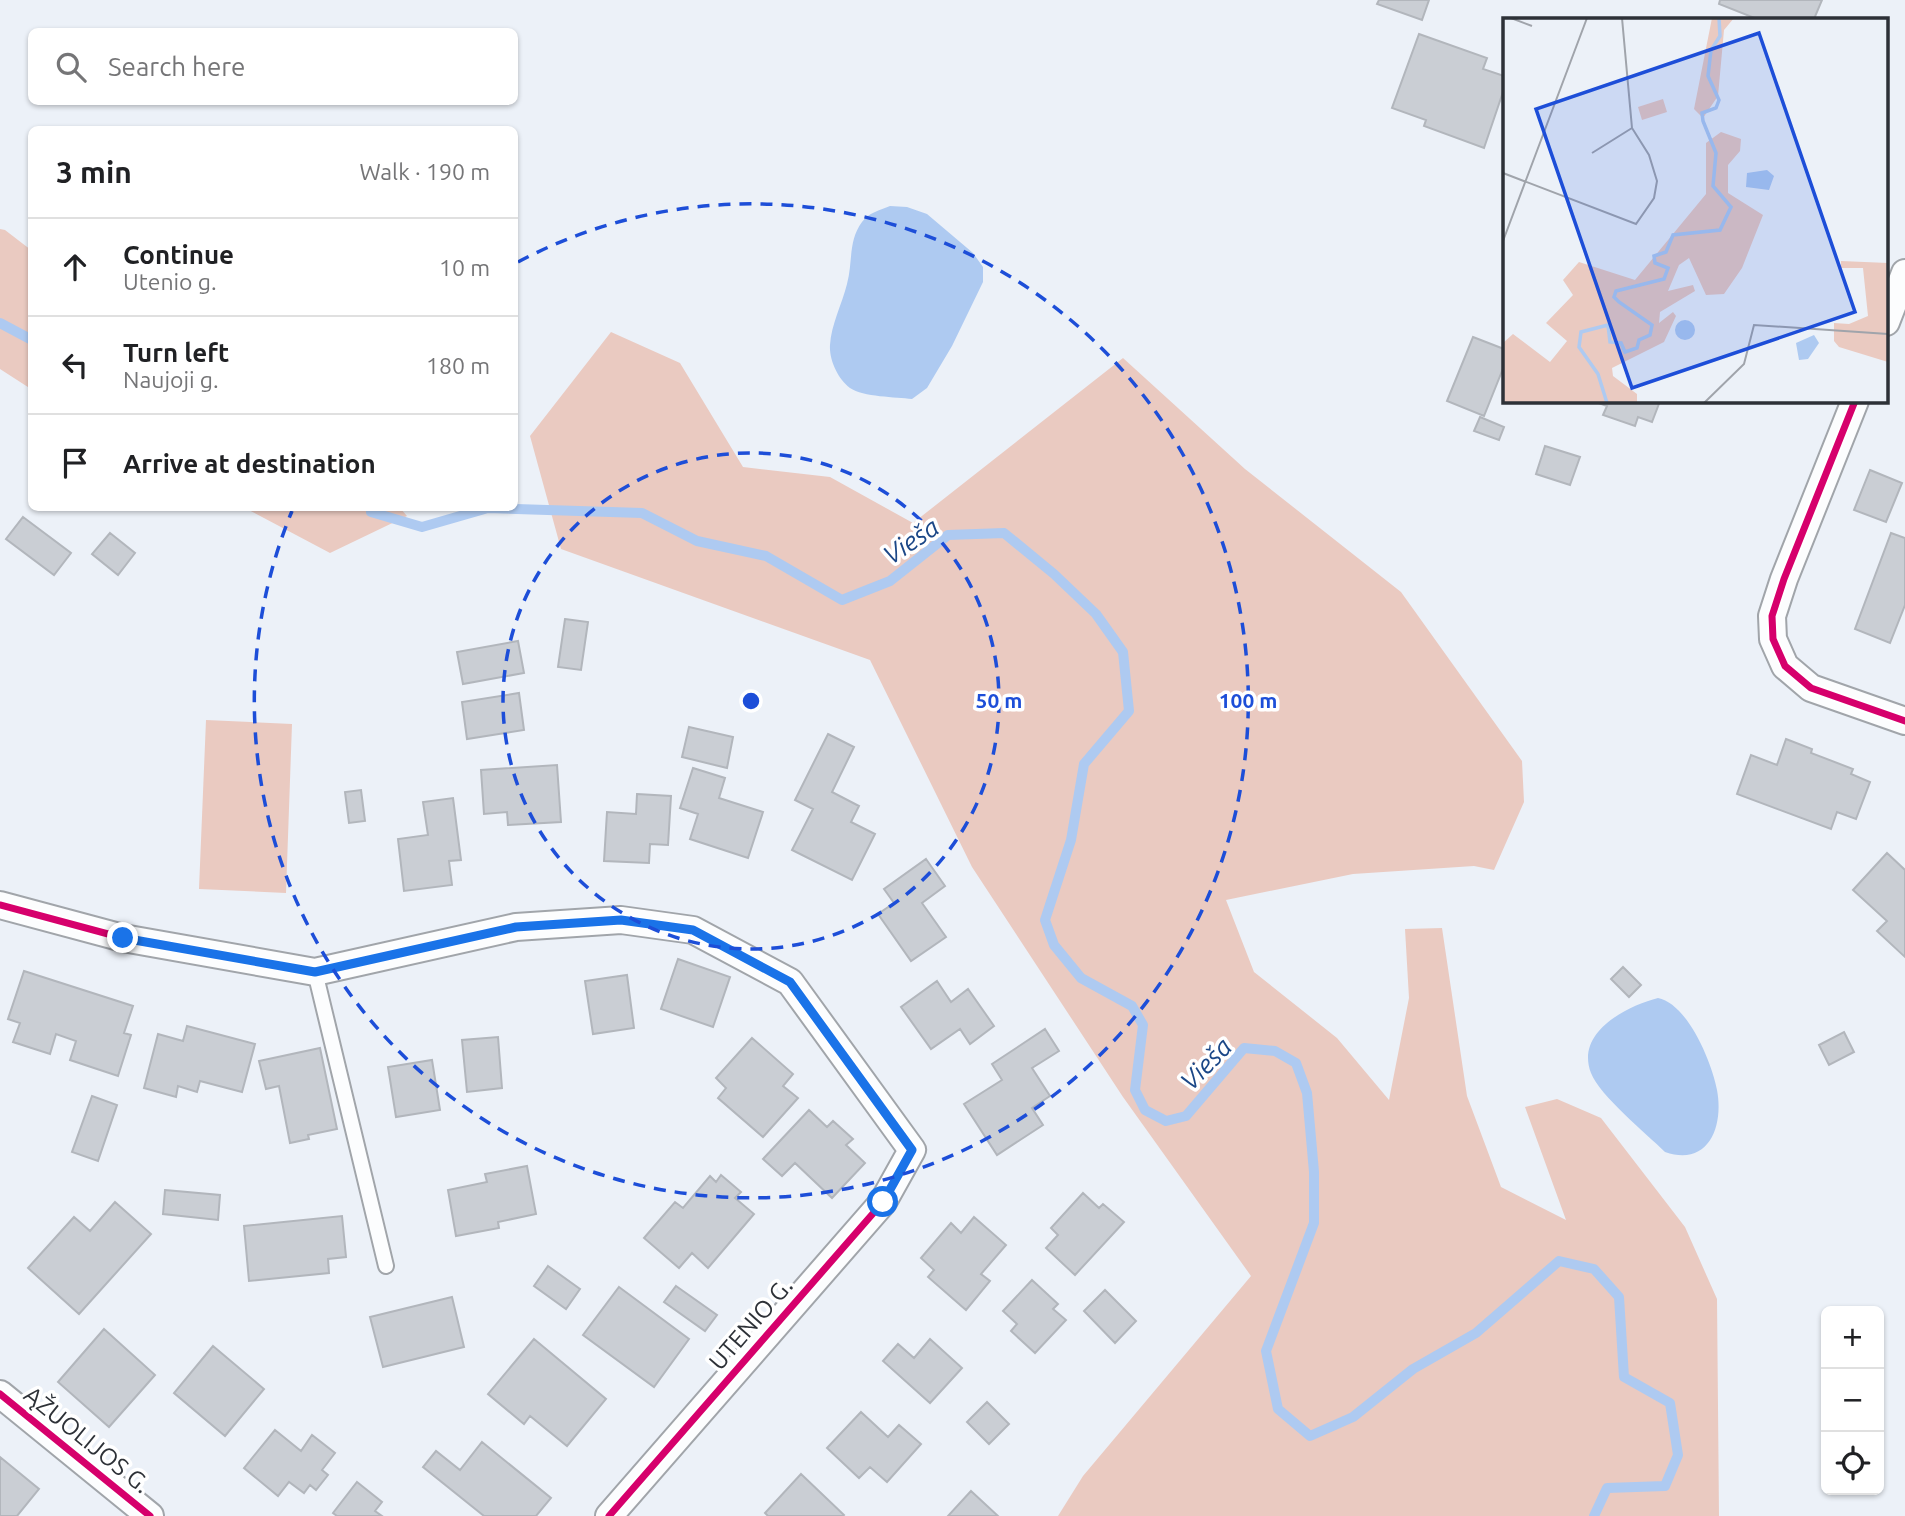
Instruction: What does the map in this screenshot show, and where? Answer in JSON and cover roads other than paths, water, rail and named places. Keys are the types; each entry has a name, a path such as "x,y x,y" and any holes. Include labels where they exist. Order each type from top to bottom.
{"street":[{"path":"1888,317 1905,273"},
{"path":"1855,402 1784,579 1772,615 1773,639 1785,666 1811,688 1905,721"},
{"path":"0,905 123,938 315,972"},
{"name":"UTENIO G.","path":"315,972 516,927 621,920 693,930 790,982 912,1150 883,1202 609,1516"},
{"name":"ĄŽUOLIJOS G.","path":"0,1394 150,1516"}],"lane":[{"path":"315,972 386,1266"}],"water":[{"path":"890,206 907,207 927,214 973,253 983,267 983,282 952,346 927,388 912,399 871,395 850,388 838,374 830,351 832,330 847,284 858,229 868,216"},
{"path":"1658,998 1679,1011 1689,1023 1710,1065 1717,1090 1719,1104 1715,1130 1702,1149 1692,1154 1665,1152 1613,1103 1591,1073 1588,1058 1590,1045 1597,1033 1619,1014"}],"waterway":[{"name":"Vieša","path":"0,323 28,338"},
{"name":"Vieša","path":"518,509 642,513 697,541 766,556 842,600 890,581 948,535 1004,533 1054,574 1096,614 1123,652 1129,711 1084,764 1071,840 1045,920 1054,945 1081,978 1132,1006 1143,1025 1135,1090 1145,1110 1166,1121 1186,1116 1244,1048 1275,1051 1296,1063 1307,1093 1314,1172 1314,1223 1266,1351 1278,1409 1310,1436 1353,1417 1413,1369 1476,1333 1559,1261 1594,1269 1619,1297 1624,1377 1670,1403 1678,1455 1665,1486 1607,1488 1594,1516"},
{"name":"Vieša","path":"371,511 422,527 478,511"}]}
